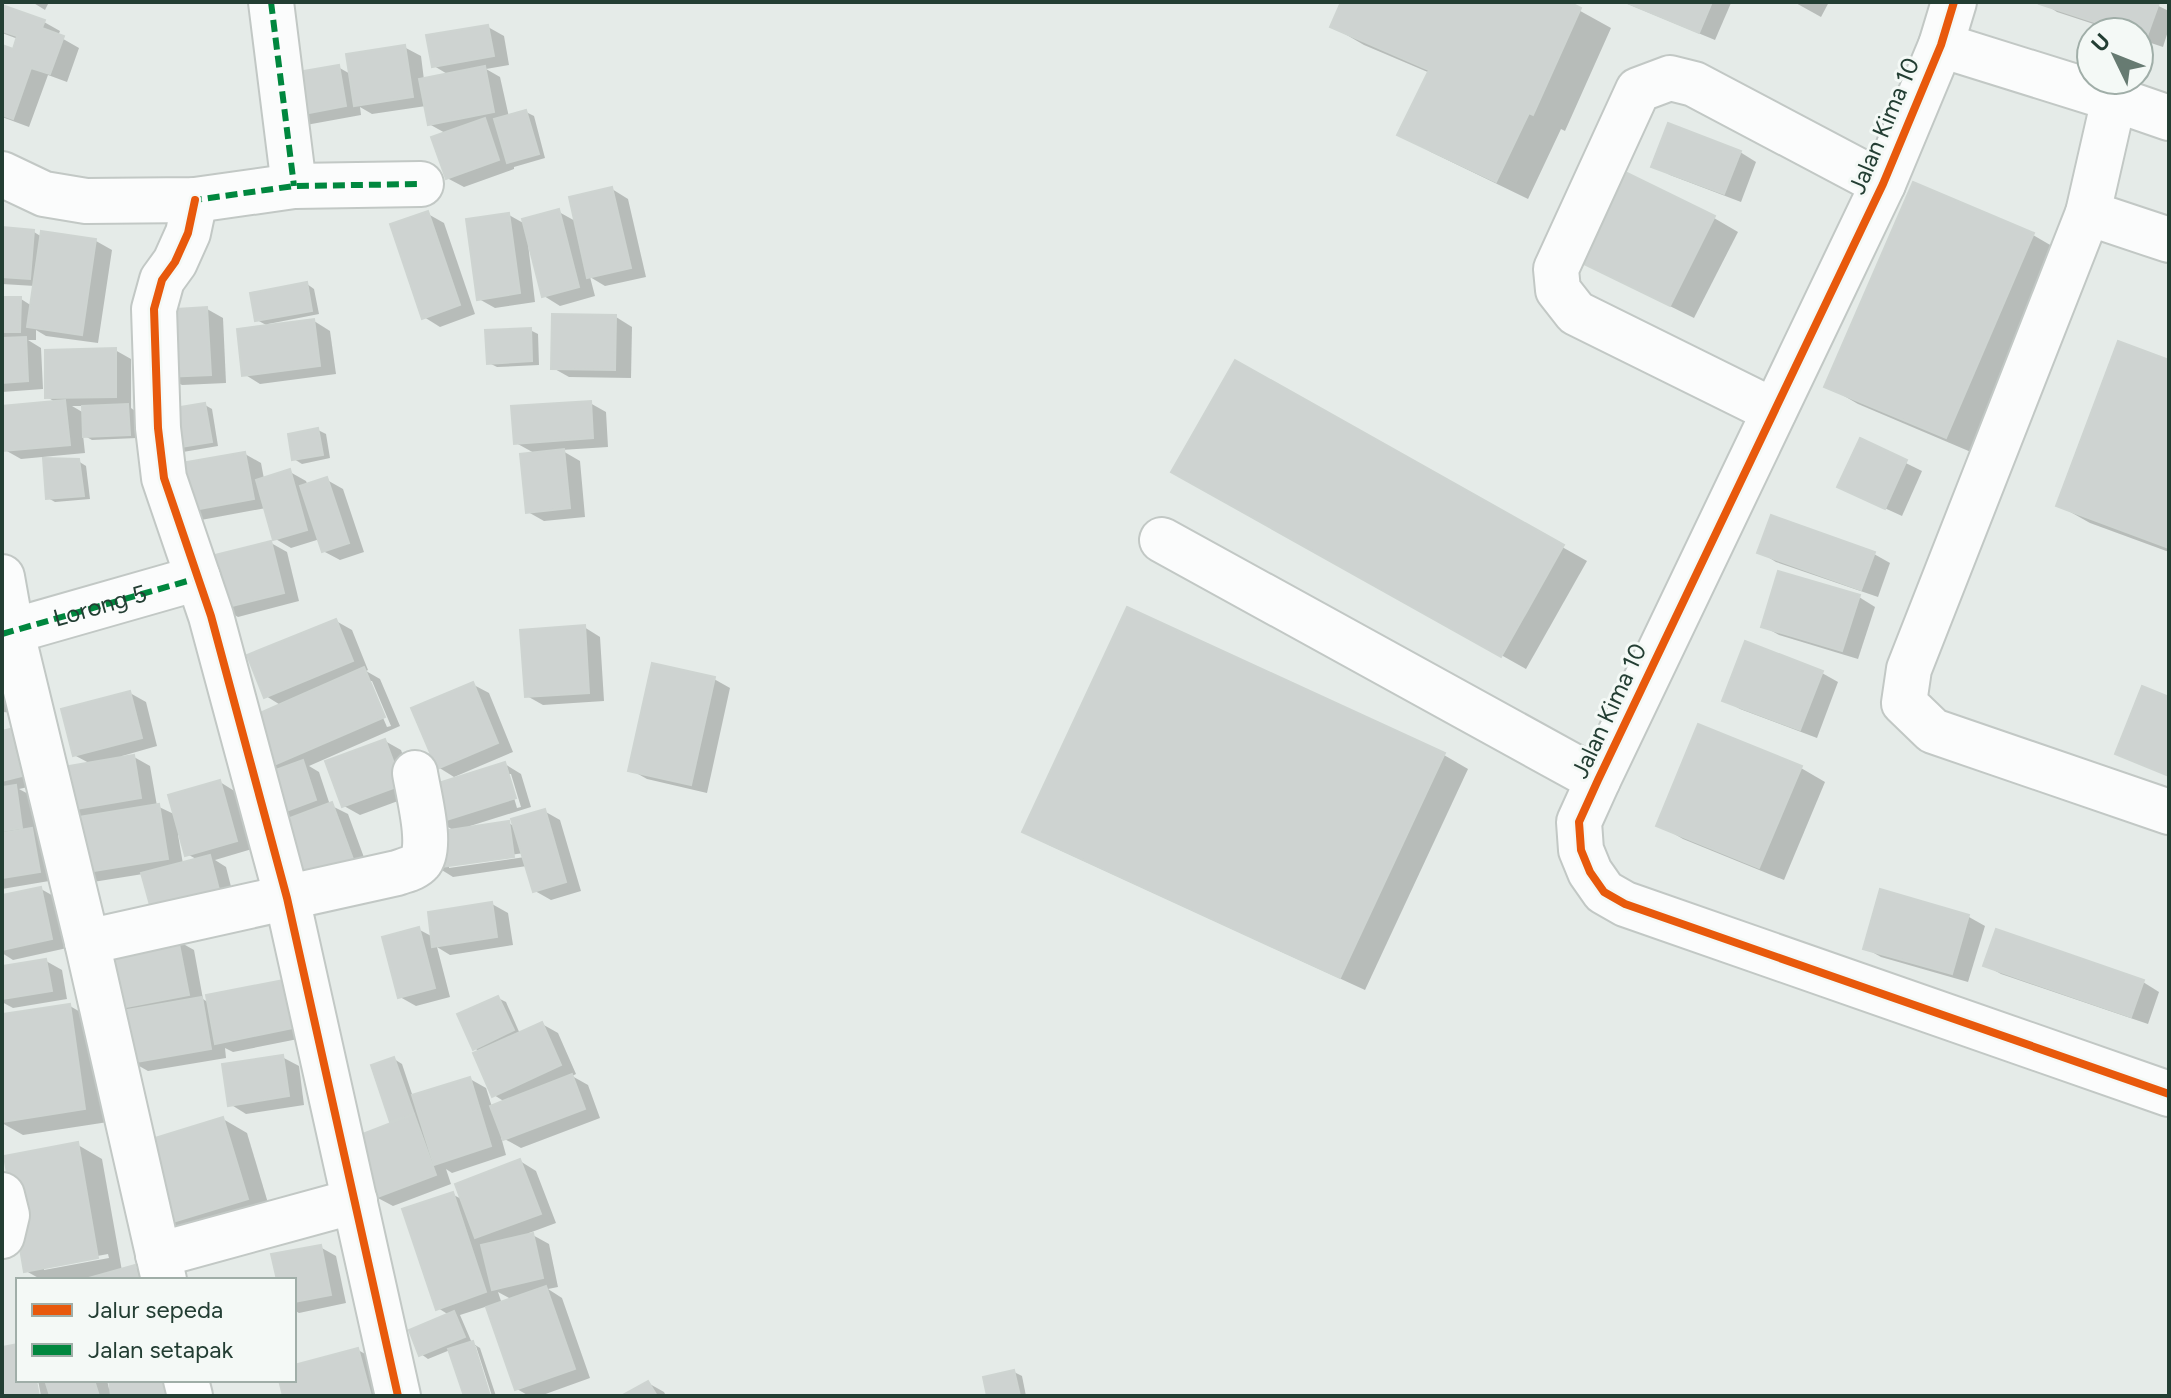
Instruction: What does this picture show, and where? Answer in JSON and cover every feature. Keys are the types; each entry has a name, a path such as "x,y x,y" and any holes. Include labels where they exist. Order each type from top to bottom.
{"street":[{"path":"271,2 294,186"},
{"name":"Jalan Kima 10","path":"1954,2 1941,45 1883,184 1579,822 1581,850 1590,872 1604,892 1625,904 2169,1094"},
{"name":"Jalan Kima 10","path":"1941,45 2169,118"},
{"path":"1774,411 1576,313 1558,290 1556,269 1638,90 1670,78 1694,84 1883,184"},
{"path":"2114,99 2088,213 1909,669 1904,703 1933,731 2169,812"},
{"path":"2,174 44,194 86,201 195,200 294,186 421,184"},
{"path":"195,200 188,233 175,262 162,280 154,309 158,428 164,478 211,616 287,898 398,1396"},
{"path":"2088,213 2169,240"},
{"path":"1162,540 1598,780"},
{"path":"2,577 7,633 87,942 161,1268 355,1201"},
{"name":"Lorong 5","path":"7,633 198,578"},
{"path":"87,942 413,867 422,861 427,848 415,773"},
{"path":"2,1195 7,1215 2,1236"}],"building":[{"path":"1341,2 1569,2 1581,8 1533,115 1529,113 1496,182 1397,135 1429,70 1330,27"},
{"path":"1625,2 1712,2 1699,33"},
{"path":"2159,3 2154,16 2076,16 2039,4"},
{"path":"2,5 45,20 42,28 64,36 50,74 31,68 13,119 2,115 2,45 13,49 17,36 2,31"},
{"path":"488,25 494,56 432,67 426,35"},
{"path":"405,45 413,97 354,106 346,54"},
{"path":"339,65 346,106 288,117 280,75"},
{"path":"485,66 494,112 428,125 419,79"},
{"path":"526,110 539,154 507,163 494,119"},
{"path":"485,118 499,160 446,179 431,137"},
{"path":"1668,123 1741,151 1724,194 1651,167"},
{"path":"1627,173 1715,216 1670,306 1582,263"},
{"path":"1913,182 2034,233 1946,438 1824,387"},
{"path":"612,187 631,268 587,278 569,197"},
{"path":"559,209 579,287 542,297 522,219"},
{"path":"428,211 460,305 422,319 390,224"},
{"path":"509,213 520,293 477,300 466,219"},
{"path":"2,227 34,230 30,279 2,277"},
{"path":"41,231 96,239 82,335 27,327"},
{"path":"307,282 312,311 255,321 250,293"},
{"path":"2,297 21,297 20,332 2,332"},
{"path":"207,307 211,375 164,377 161,310"},
{"path":"552,314 616,315 615,370 551,369"},
{"path":"314,319 320,366 242,376 237,329"},
{"path":"531,328 532,361 487,364 485,330"},
{"path":"26,337 28,381 2,383 2,338"},
{"path":"2118,341 2169,360 2169,548 2056,506"},
{"path":"116,348 116,397 45,398 45,350"},
{"path":"1235,360 1564,545 1501,657 1171,472"},
{"path":"65,400 70,445 3,451 2,406"},
{"path":"591,401 593,438 514,444 511,406"},
{"path":"205,403 212,442 174,448 168,409"},
{"path":"128,404 130,435 83,437 82,406"},
{"path":"318,428 323,455 292,460 288,434"},
{"path":"1860,438 1907,460 1885,509 1837,487"},
{"path":"564,449 570,508 526,513 520,454"},
{"path":"245,452 254,499 183,512 175,464"},
{"path":"43,458 79,459 84,496 46,499"},
{"path":"290,469 307,530 273,540 256,480"},
{"path":"327,477 349,543 322,552 300,486"},
{"path":"1771,515 1875,552 1861,590 1757,553"},
{"path":"271,541 284,593 220,609 207,557"},
{"path":"1778,571 1860,595 1842,651 1761,627"},
{"path":"1127,607 1445,753 1340,978 1022,832"},
{"path":"336,619 353,661 264,698 247,655"},
{"path":"585,625 589,693 525,697 520,630"},
{"path":"1745,641 1823,671 1800,730 1722,701"},
{"path":"652,663 715,677 691,785 628,771"},
{"path":"364,667 385,717 267,768 246,719"},
{"path":"473,682 498,743 437,769 411,708"},
{"path":"2142,686 2169,697 2169,776 2115,754"},
{"path":"130,691 142,738 73,756 61,709"},
{"path":"1698,724 1802,766 1759,868 1656,826"},
{"path":"10,729 22,776 2,781 2,731"},
{"path":"385,739 402,785 342,807 325,761"},
{"path":"134,755 141,798 64,811 57,768"},
{"path":"303,760 316,800 273,816 259,776"},
{"path":"505,762 516,798 437,823 426,787"},
{"path":"220,780 237,841 185,856 168,795"},
{"path":"16,785 22,828 2,831 2,787"},
{"path":"332,802 354,862 296,884 274,824"},
{"path":"159,804 168,859 75,874 66,819"},
{"path":"545,809 566,882 533,892 511,819"},
{"path":"509,821 514,857 435,868 429,833"},
{"path":"32,828 40,872 2,878 2,833"},
{"path":"210,855 223,905 155,923 141,873"},
{"path":"41,887 52,939 2,950 2,895"},
{"path":"1880,889 1969,915 1952,974 1863,949"},
{"path":"492,902 497,937 432,947 428,912"},
{"path":"419,927 435,988 398,998 382,937"},
{"path":"1996,929 2144,980 2131,1017 1983,966"},
{"path":"178,939 189,995 105,1011 94,955"},
{"path":"46,959 52,991 2,999 2,966"},
{"path":"284,980 293,1028 215,1044 206,995"},
{"path":"498,996 514,1030 473,1050 457,1014"},
{"path":"202,997 211,1049 130,1063 121,1011"},
{"path":"70,1004 85,1109 2,1122 2,1014"},
{"path":"542,1022 561,1065 492,1097 473,1053"},
{"path":"283,1055 289,1096 228,1106 222,1064"},
{"path":"394,1057 414,1114 390,1122 371,1065"},
{"path":"572,1074 585,1109 503,1140 490,1106"},
{"path":"470,1077 491,1146 434,1165 412,1095"},
{"path":"414,1114 436,1175 375,1198 352,1138"},
{"path":"223,1117 248,1199 163,1225 139,1143"},
{"path":"78,1142 98,1258 24,1272 4,1156"},
{"path":"520,1159 541,1214 475,1238 455,1184"},
{"path":"453,1192 486,1292 436,1310 402,1209"},
{"path":"533,1233 543,1278 492,1290 481,1245"},
{"path":"321,1245 331,1295 296,1302 296,1278 277,1278 271,1254"},
{"path":"135,1265 138,1278 89,1278"},
{"path":"546,1286 575,1369 515,1390 486,1307"},
{"path":"454,1311 465,1337 419,1356 409,1330"},
{"path":"473,1341 490,1396 464,1396 448,1349"},
{"path":"16,1344 16,1382 36,1382 39,1396 2,1396 2,1347"},
{"path":"358,1348 371,1396 283,1396 280,1382 296,1382 296,1364"},
{"path":"1014,1370 1020,1396 987,1396 983,1377"},
{"path":"648,1381 657,1396 621,1396"},
{"path":"46,1382 95,1382 99,1396 50,1396"},
{"path":"109,1382 164,1382 167,1394 111,1396"}],"marked path":[{"path":"271,2 294,186"},
{"path":"194,205 195,200 294,186 421,184"},
{"path":"2,634 198,578"}],"cycle path":[{"path":"1954,2 1941,45 1883,184 1579,822 1581,850 1590,872 1604,892 1625,904 2169,1094"},
{"path":"195,200 188,233 175,262 162,280 154,309 158,428 164,478 211,616 287,898 398,1396"}]}
